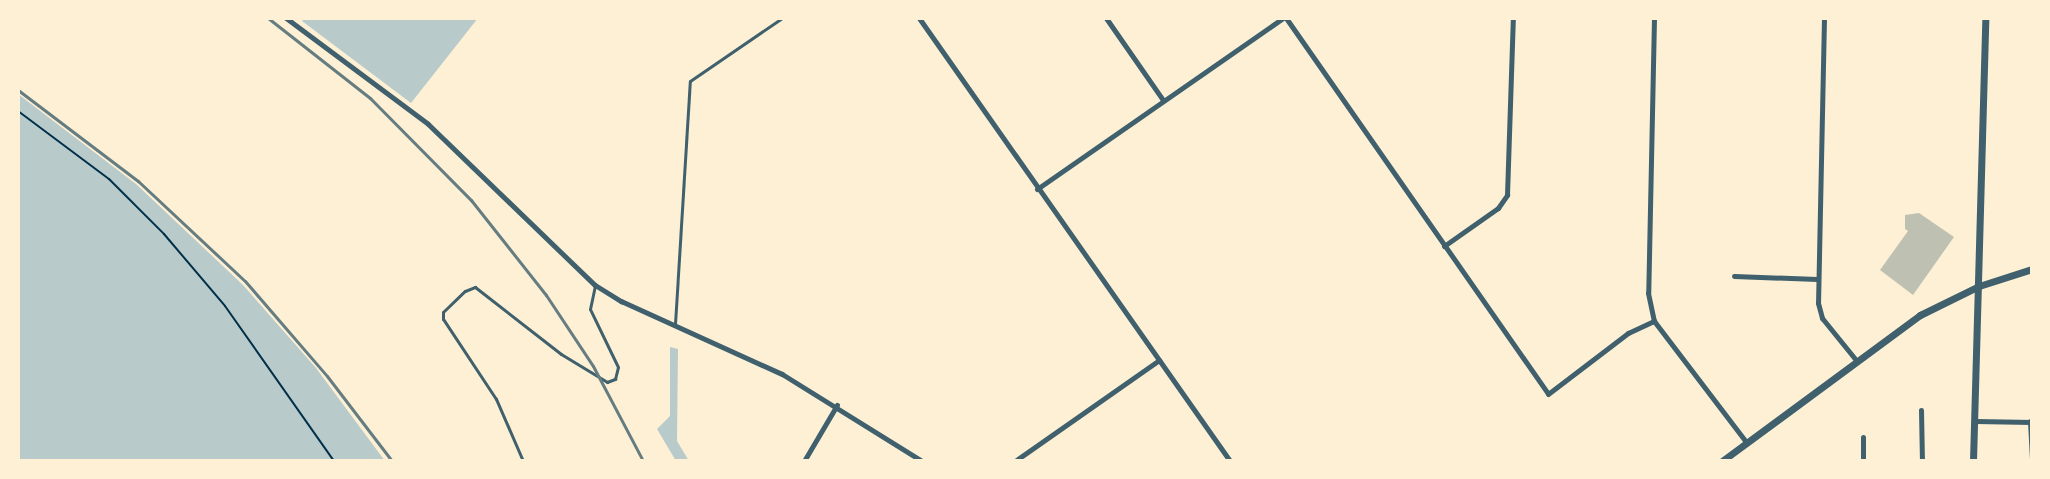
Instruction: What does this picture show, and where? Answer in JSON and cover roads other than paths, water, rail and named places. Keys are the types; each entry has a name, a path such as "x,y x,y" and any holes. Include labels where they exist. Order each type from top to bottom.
{"street":[{"path":"286,18 428,124 595,285 675,324 725,345 837,405 922,461"},
{"path":"919,18 1230,461"},
{"path":"1106,18 1164,100"},
{"path":"1037,189 1285,18 1548,394 1628,333 1653,321"},
{"path":"1444,246 1498,208 1507,195 1513,18"},
{"path":"1654,18 1648,293 1653,321 1747,443"},
{"path":"1824,18 1817,279 1822,318 1856,360"},
{"path":"1973,461 1985,18"},
{"path":"1722,461 1856,360 1945,300 1978,286 2032,270"},
{"path":"1734,276 1817,279"},
{"path":"1015,461 1159,360"},
{"path":"804,461 837,405"},
{"path":"1921,410 1922,461"},
{"path":"1975,421 2031,422 2032,459"},
{"path":"1863,437 1863,461"}],"lane":[{"path":"675,324 690,81 782,18"},
{"path":"523,461 496,399 443,319 443,312 467,289 475,287 598,380 608,382 615,379 618,367 590,309 595,285"}],"railway":[{"path":"268,18 370,98 471,200 546,295 593,366 643,461"},
{"path":"18,90 138,181 245,281 327,376 392,461"}]}
